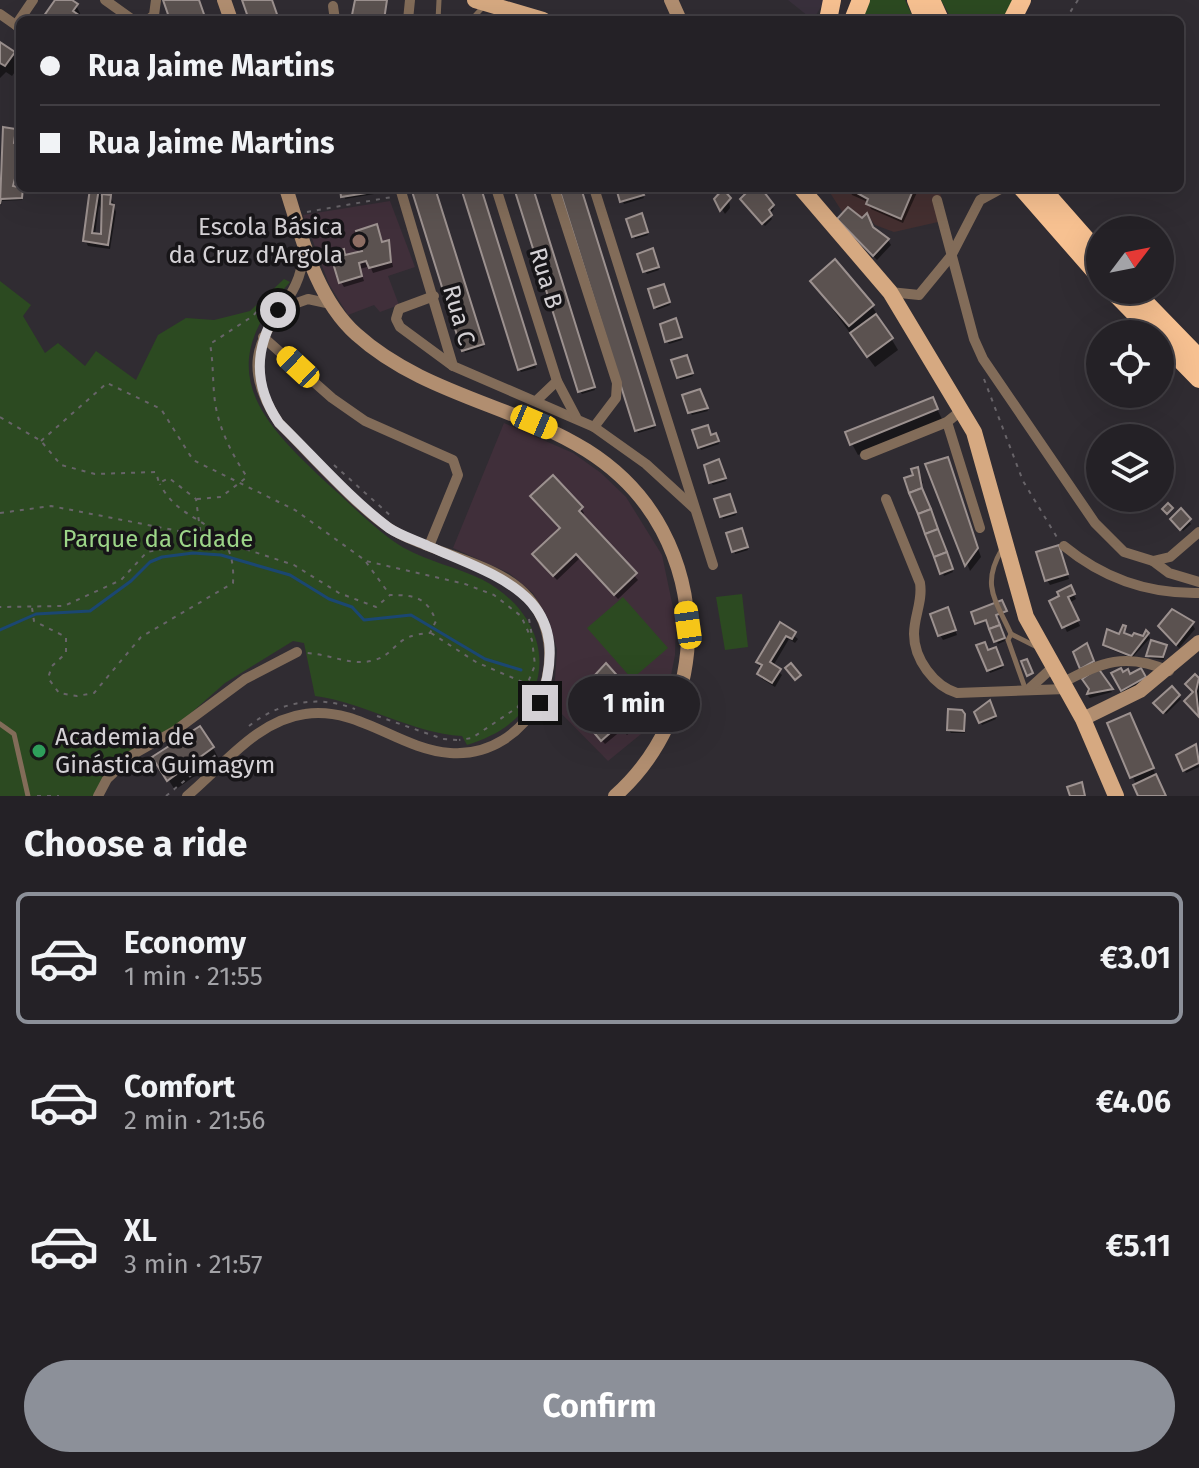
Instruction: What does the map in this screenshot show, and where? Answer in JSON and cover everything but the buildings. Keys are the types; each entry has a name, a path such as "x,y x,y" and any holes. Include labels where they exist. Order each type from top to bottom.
{"highway":[{"path":"1026,192 1086,261"},
{"path":"1047,192 1086,238"},
{"path":"1126,304 1141,320"},
{"path":"1147,304 1199,358"},
{"path":"1174,353 1199,379"}],"main road":[{"path":"481,2 529,16"},
{"path":"805,192 890,292 962,410 983,459 1026,617 1083,719 1116,796"},
{"path":"818,192 823,213"}],"street":[{"path":"105,0 127,16"},
{"path":"333,6 334,16"},
{"path":"287,192 325,299 357,336 400,367 551,429 582,446 613,467 653,513 671,546 683,583 688,625 687,664 666,731 644,764 615,796"},
{"name":"Rua C","path":"401,192 453,366 594,427 637,457 694,508"},
{"name":"Rua B","path":"497,192 557,381 576,417"},
{"path":"555,192 617,383 616,398 594,427"},
{"path":"595,192 713,565"},
{"path":"890,292 919,295 951,256 980,200 995,192"},
{"path":"937,200 974,339 999,385 1095,523 1124,552 1153,561 1169,573 1199,582"},
{"path":"187,796 257,734 278,721 303,714 343,714 428,749 470,752 508,737 540,703 548,679 548,636 529,598 514,584 388,527 279,423 262,391 258,357 263,337 300,273 303,242"},
{"path":"300,273 317,273"},
{"path":"295,284 300,295 308,299"},
{"path":"434,296 399,309 396,319 400,327 453,366"},
{"path":"278,310 308,299 325,299"},
{"path":"263,337 348,410 380,429 453,460 458,475 429,546"},
{"path":"536,401 557,381"},
{"path":"865,455 947,422 962,410"},
{"path":"947,422 980,528"},
{"path":"886,499 920,583 922,595 914,633 917,655 946,690 957,693 1064,686 1105,661 1153,664 1169,671"},
{"path":"973,507 996,509"},
{"path":"1153,561 1170,557 1199,532"},
{"path":"1064,546 1093,567 1135,586 1156,591 1199,593"},
{"path":"1083,719 1140,691 1169,671 1199,642"},
{"path":"98,796 107,779 132,755 176,730 245,679 297,652"},
{"path":"1028,688 1053,667"}],"lane":[{"path":"1005,545 991,568 989,585 1011,634 1044,650"},
{"path":"1011,634 1008,640 1028,688"},
{"path":"0,724 14,734 28,796"}],"path":[{"path":"294,214 401,192"},
{"path":"159,483 169,478 196,499 221,497 247,477 231,453 215,406 215,371 210,344 253,316 271,294 285,287 280,296"},
{"path":"982,371 1023,481 1064,546"},
{"path":"41,441 107,383 161,409 193,460 295,510 366,561 390,595"},
{"path":"0,417 41,441 61,465 95,474 118,470 156,472 169,503 199,518 227,543 234,563 233,583 141,637 94,693 77,696 59,693 48,678 52,666 66,653 66,637 34,621 32,607"},
{"path":"330,460 402,525"},
{"path":"196,499 201,537"},
{"path":"0,513 51,506 192,531 201,537"},
{"path":"0,607 64,606 121,580 147,552 179,546 201,537"},
{"path":"227,543 294,565 360,604 376,607 390,595 415,595 430,606 436,621 431,631"},
{"path":"366,561 465,584 494,595 521,616 532,640"},
{"path":"245,730 268,713 311,700 340,703 443,739 472,738 518,707 535,665 527,613"},
{"path":"297,652 327,654 353,664 378,659 405,637 431,631 476,662 527,684"},
{"path":"459,740 470,752"},
{"path":"166,796 217,754"},
{"path":"35,796 59,796"}],"shaded area":[{"path":"788,0 825,0 815,16 808,16"},
{"path":"830,192 940,192 942,201 934,201 938,222 894,232 875,225 867,214 862,218 848,208 843,213"},
{"name":"Escola Básica da Cruz d'Argola","path":"390,201 415,267 388,276 399,305 380,312 374,305 348,315 329,284 303,215"},
{"path":"504,423 573,453 601,473 626,497 662,555 676,622 675,655 668,690 657,721 608,761 548,700 555,680 557,650 549,620 533,593 509,573 453,548"}],"green space":[{"path":"869,0 905,0 912,16 863,16"},
{"path":"941,0 1016,0 1010,16 950,16"},
{"name":"Parque da Cidade","path":"284,279 290,282 266,313 252,341 249,367 253,392 265,415 304,461 384,534 414,553 483,580 510,600 530,626 539,656 539,673 529,701 508,725 489,737 467,745 462,736 443,734 315,696 304,643 293,641 225,683 174,728 122,757 94,796 0,796 0,281 31,305 23,316 45,353 58,343 85,366 96,351 136,380 158,335 186,318 214,320 250,311"},
{"path":"742,594 748,647 725,650 716,597"},
{"path":"623,597 668,648 632,679 587,628"}],"waterway":[{"path":"0,630 36,614 90,611 131,581 150,562 162,557 193,553 221,555 290,575 329,599 352,607 364,620 411,615 485,659 521,670"}],"place":[{"name":"Escola Básica da Cruz d'Argola","path":"359,241"},
{"name":"Academia de Ginástica Guimagym","path":"39,751"}],"route":[{"path":"278,310 263,337 258,357 262,391 269,408 279,423 388,527 497,575 514,584 529,598 548,636 548,679 540,703"}]}
